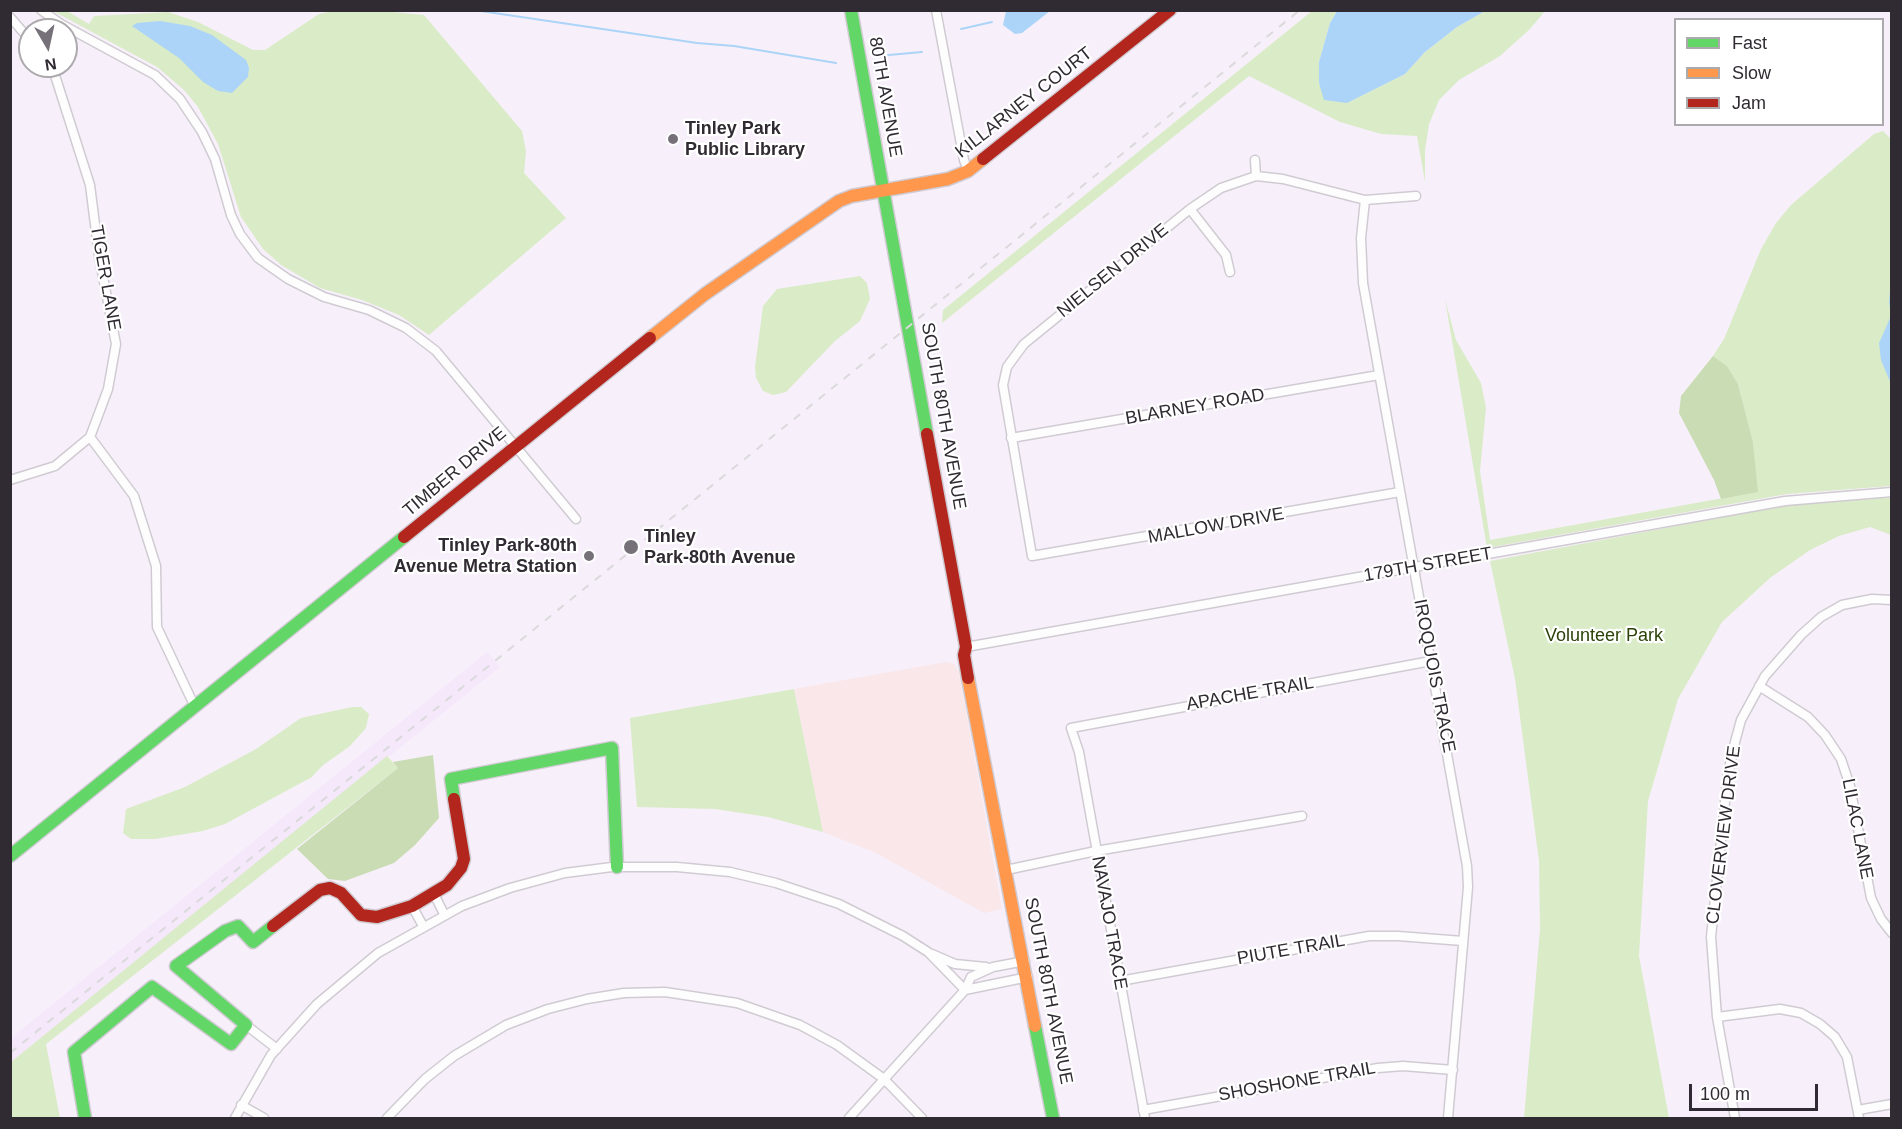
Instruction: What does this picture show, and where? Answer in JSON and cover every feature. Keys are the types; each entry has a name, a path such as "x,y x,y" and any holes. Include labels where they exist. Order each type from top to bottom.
{"street":[{"path":"41,10 61,24 155,75 180,99 202,132 215,159 231,215 240,234 258,258 288,279 324,297 369,310 406,328 436,351 576,519"},
{"name":"80TH AVENUE","path":"851,10 884,190"},
{"path":"936,10 968,171"},
{"name":"KILLARNEY COURT","path":"884,190 948,179 968,171 1170,10"},
{"name":"TIGER LANE","path":"10,480 55,466 90,437 108,389 116,344 99,256 90,185 56,78"},
{"path":"1255,160 1256,176"},
{"name":"NIELSEN DRIVE","path":"1032,556 1003,385 1007,366 1017,351 1190,209 1221,188 1256,176 1283,179 1365,200 1416,196"},
{"name":"TIMBER DRIVE","path":"10,856 705,294 839,201 884,190"},
{"name":"SOUTH 80TH AVENUE","path":"884,190 1002,864 1006,870 1028,977 1053,1119"},
{"name":"IROQUOIS TRACE","path":"1365,200 1361,238 1363,283 1467,866 1448,1119"},
{"path":"1190,209 1226,255 1230,272"},
{"name":"BLARNEY ROAD","path":"1011,438 1379,375"},
{"path":"90,437 134,496 156,566 157,627 194,705"},
{"name":"MALLOW DRIVE","path":"1032,556 1400,492"},
{"name":"179TH STREET","path":"966,648 1785,501 1892,492"},
{"name":"CLOVERVIEW DRIVE","path":"1735,1119 1717,1017 1711,937 1728,773 1741,720 1759,686 1782,654 1821,617 1850,603 1872,599 1892,600"},
{"name":"APACHE TRAIL","path":"1071,728 1431,661"},
{"name":"LILAC LANE","path":"1759,686 1808,717 1826,735 1841,759 1850,786 1871,898 1881,919 1892,933"},
{"name":"NAVAJO TRACE","path":"1071,728 1079,752 1144,1114"},
{"path":"277,1049 176,966 225,931 238,926 253,942 320,890 330,888 341,893 357,912 365,916 384,916 412,906 417,900 434,894 455,877 464,859 451,779 612,748 616,867"},
{"path":"1006,870 1096,851 1302,816"},
{"path":"235,1119 241,1105 277,1049 336,986 378,953 444,914 526,883 565,873 616,867 708,869 776,883 822,898 872,919 928,952 955,964 993,967"},
{"path":"434,894 444,914"},
{"path":"412,906 423,926"},
{"name":"PIUTE TRAIL","path":"1120,981 1369,936 1463,941"},
{"path":"928,952 965,990"},
{"path":"849,1119 965,990 971,977 993,967 1024,961"},
{"path":"965,990 1028,977"},
{"path":"85,1119 74,1052 152,987 231,1044 246,1025"},
{"path":"387,1119 425,1079 454,1056 506,1025 569,1003 624,993 688,994 762,1010 819,1035 884,1079 922,1119"},
{"path":"1717,1017 1780,1009 1801,1013 1820,1024 1835,1037 1847,1057 1858,1114 1892,1104"},
{"name":"SHOSHONE TRAIL","path":"1144,1114 1378,1068 1403,1066 1452,1070"},
{"path":"241,1105 264,1119"}],"shaded area":[{"path":"487,652 500,667 11,1062 11,1038"},
{"path":"946,662 954,664 959,672 1002,909 984,913 876,853 823,832 794,689"}],"green space":[{"path":"53,11 67,11 89,24 94,16 168,12 198,22 253,50 265,50 319,14 333,11 383,11 424,15 522,131 526,151 524,173 566,218 429,335 399,315 362,300 320,288 281,265 263,249 241,217 218,144 198,107 184,90 157,67 78,24 78,18 66,18"},
{"path":"1312,11 1337,11 1330,23 1319,62 1319,83 1347,103 1405,74 1425,52 1457,27 1485,11 1545,11 1530,29 1500,56 1459,80 1439,100 1429,124 1425,150 1425,182 1417,136 1381,134 1340,122 1249,76 942,323 943,310"},
{"path":"1883,131 1892,140 1891,486 1787,494 1487,548 1445,299 1456,340 1481,383 1486,408 1480,471 1490,540 1757,492 1753,442 1738,384 1727,366 1713,356 1724,339 1761,249 1776,223 1791,205 1874,134"},
{"path":"860,276 867,283 870,299 860,321 835,341 786,392 773,395 763,391 756,378 755,367 763,306 777,289"},
{"path":"1713,356 1727,366 1738,384 1753,442 1758,492 1721,499 1714,480 1679,413 1681,396"},
{"name":"Volunteer Park","path":"1891,497 1891,535 1870,527 1839,536 1810,550 1770,578 1722,622 1678,699 1648,801 1639,956 1669,1118 1524,1118 1540,929 1539,861 1515,679 1490,561 1788,505"},
{"path":"794,689 823,832 768,817 715,809 637,807 630,718"},
{"path":"361,707 369,714 366,728 350,746 322,766 312,777 225,824 203,831 155,839 131,839 123,833 126,809 185,787 256,749 301,718"},
{"path":"433,755 439,818 415,845 394,863 345,881 328,879 297,849 398,768 393,762"},
{"path":"387,756 398,768 46,1044 60,1118 11,1118 11,1062"}],"water":[{"path":"1006,10 1050,11 1022,33 1015,34 1003,25"},
{"path":"1337,11 1485,11 1457,27 1425,52 1405,74 1347,103 1324,100 1319,83 1319,62 1330,23"},
{"path":"160,21 190,26 212,35 246,60 249,68 248,77 232,93 218,91 203,82 179,58 132,26 137,23"},
{"path":"1891,279 1891,316 1889,302"},
{"path":"1891,316 1891,384 1881,360 1879,343"}],"waterway":[{"path":"474,10 697,43 734,46 836,63"},
{"path":"961,29 992,22"},
{"path":"878,56 922,52"}],"railway":[{"path":"10,1053 1300,10"}],"traffic: fast":[{"path":"851,10 927,434"},
{"path":"10,856 404,537"},
{"path":"454,799 451,779 612,748 617,867"},
{"path":"85,1118 74,1052 152,987 231,1044 246,1025 176,966 225,931 238,926 253,942 273,926"},
{"path":"1035,1026 1053,1118"}],"traffic: slow":[{"path":"650,338 705,294 839,201 852,196 948,179 968,171 983,159"},
{"path":"968,678 1035,1026"}],"traffic: jam":[{"path":"983,159 1170,10"},
{"path":"404,537 650,338"},
{"path":"927,434 966,647 964,655 968,678"},
{"path":"273,926 320,890 330,888 341,893 361,915 377,917 412,906 447,885 461,868 464,859 454,799"}],"place":[{"name":"Tinley Park Public Library","path":"673,139"},
{"name":"Tinley Park-80th Avenue","path":"631,547"},
{"name":"Tinley Park-80th Avenue Metra Station","path":"589,556"}]}
